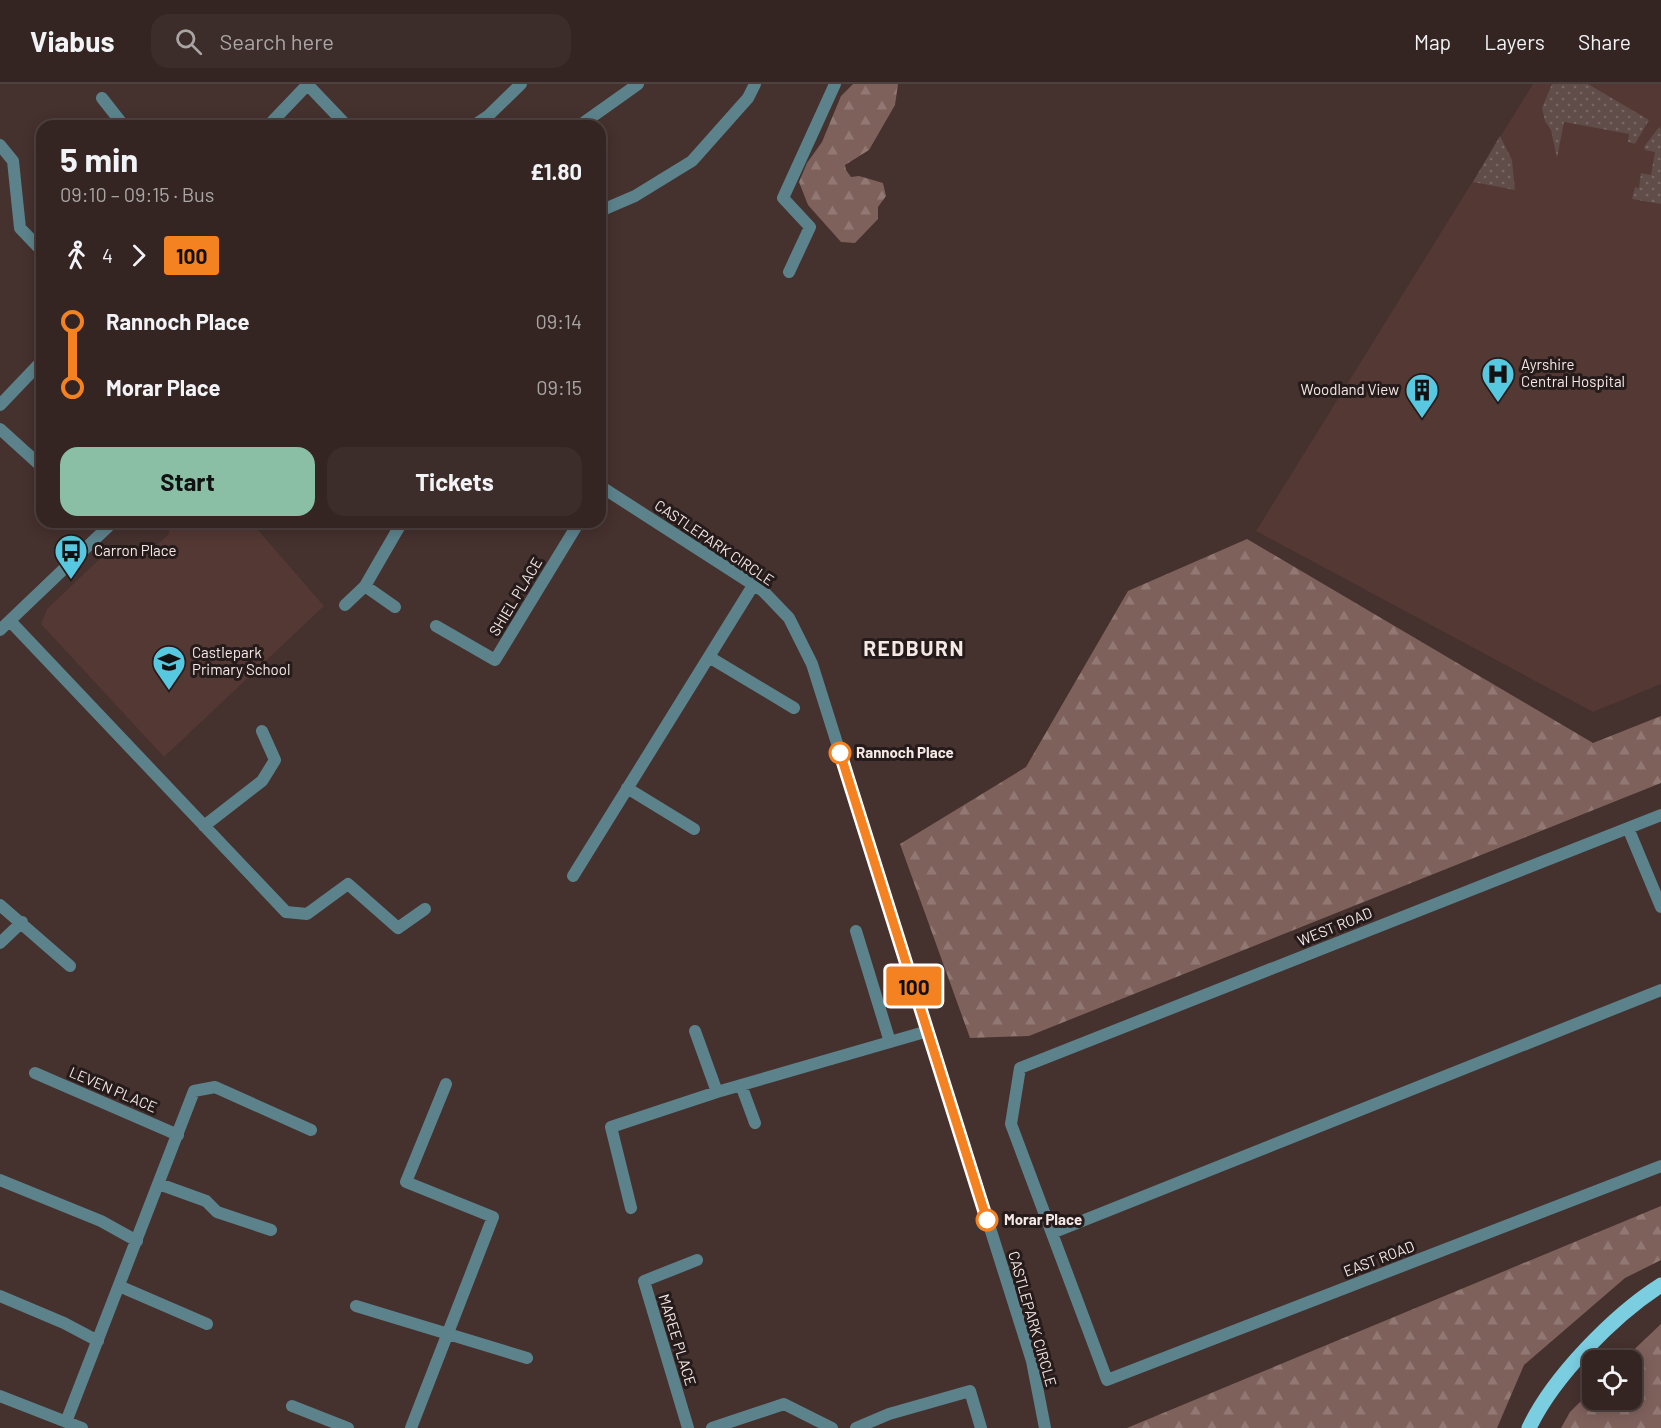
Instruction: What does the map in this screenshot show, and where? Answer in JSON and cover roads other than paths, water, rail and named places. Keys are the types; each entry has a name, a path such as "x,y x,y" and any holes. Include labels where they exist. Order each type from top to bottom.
{"main road":[{"path":"1529,1428 1536,1413 1590,1343 1661,1285"}],"street":[{"path":"274,120 308,84 341,120"},
{"path":"482,120 521,84"},
{"path":"587,120 638,84"},
{"path":"606,208 635,196 692,161 748,98 755,84"},
{"path":"789,272 810,226 783,198 835,84"},
{"path":"102,98 119,120"},
{"path":"0,146 13,160 20,228 36,245"},
{"path":"0,405 36,368"},
{"path":"0,429 36,462"},
{"name":"CASTLEPARK CIRCLE","path":"606,490 754,584 789,618 812,664 1032,1361 1045,1428"},
{"path":"0,630 107,528"},
{"path":"345,605 365,586 399,528"},
{"name":"SHIEL PLACE","path":"436,626 495,660 575,528"},
{"path":"573,876 754,584"},
{"path":"365,586 395,607"},
{"path":"10,621 286,912 307,914 348,884 398,928 425,909"},
{"path":"709,657 794,708"},
{"path":"204,826 262,781 275,760 262,731"},
{"path":"627,788 694,829"},
{"name":"WEST ROAD","path":"1052,1233 1011,1124 1020,1068 1661,814"},
{"path":"1628,828 1661,907"},
{"path":"0,904 70,966"},
{"path":"0,943 22,922"},
{"path":"856,931 890,1042"},
{"path":"1052,1233 1661,990"},
{"path":"695,1031 717,1092"},
{"path":"631,1208 611,1127 717,1092 928,1031"},
{"name":"LEVEN PLACE","path":"35,1073 178,1135"},
{"path":"411,1428 493,1218 406,1182 446,1084"},
{"path":"741,1085 755,1123"},
{"path":"66,1422 194,1091 215,1087 311,1130"},
{"name":"EAST ROAD","path":"1052,1233 1107,1380 1661,1167"},
{"path":"0,1180 101,1221 136,1241"},
{"path":"159,1184 206,1202 217,1212 271,1230"},
{"name":"MAREE PLACE","path":"688,1428 644,1281 697,1260"},
{"path":"119,1286 207,1324"},
{"path":"0,1296 98,1341"},
{"path":"356,1306 526,1358"},
{"path":"856,1428 890,1414 970,1391 981,1428"},
{"path":"0,1396 82,1428"},
{"path":"712,1428 784,1404 832,1428"},
{"path":"292,1406 348,1428"}],"place":[{"name":"Ayrshire Central Hospital","path":"1498,403"},
{"name":"Woodland View","path":"1422,419"},
{"name":"Carron Place","path":"71,580"},
{"name":"Castlepark Primary School","path":"169,691"},
{"name":"Rannoch Place","path":"840,753"},
{"name":"Morar Place","path":"987,1220"}],"district":[{"name":"REDBURN","path":"914,649"}]}
